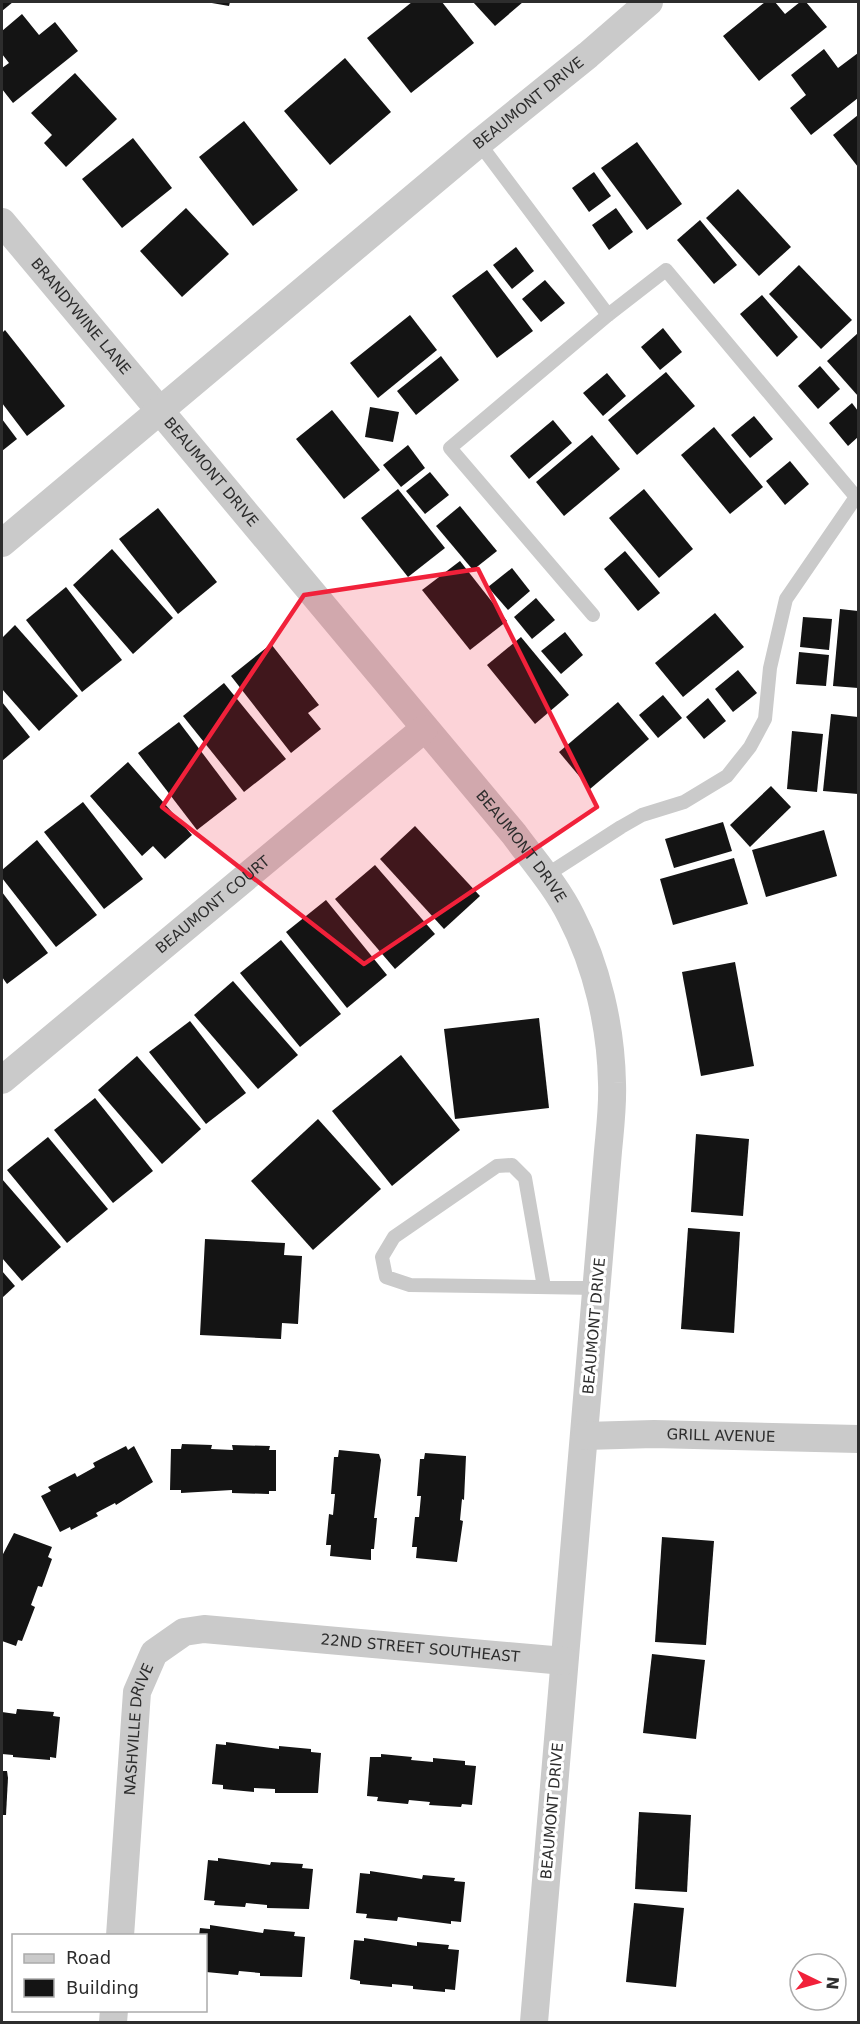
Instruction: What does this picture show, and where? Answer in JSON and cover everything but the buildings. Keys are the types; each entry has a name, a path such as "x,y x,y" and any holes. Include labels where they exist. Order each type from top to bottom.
{"street":[{"name":"BEAUMONT DRIVE","path":"534,2022 585,1436 612,1084 608,1034 599,991 572,917 514,834 424,729 160,409 649,2"},
{"name":"BRANDYWINE LANE","path":"2,222 160,409"},
{"path":"2,543 160,409"},
{"name":"BEAUMONT COURT","path":"2,1080 424,729"},
{"name":"GRILL AVENUE","path":"585,1436 654,1434 858,1439"},
{"name":"NASHVILLE DRIVE","path":"120,1934 137,1692 154,1653 184,1632 204,1629 278,1635"},
{"name":"22ND STREET SOUTHEAST","path":"278,1635 564,1661"}],"lane":[{"path":"479,143 608,315"},
{"path":"545,876 642,815 684,802 726,776 750,747 765,720 770,668 786,599 856,497 666,270 608,315 450,448 593,615"},
{"path":"544,1287 525,1178 512,1165 497,1166 394,1238 382,1257 386,1277 410,1286 597,1288"}],"highlighted area":[{"path":"478,569 597,807 364,964 162,807 304,595"}]}
